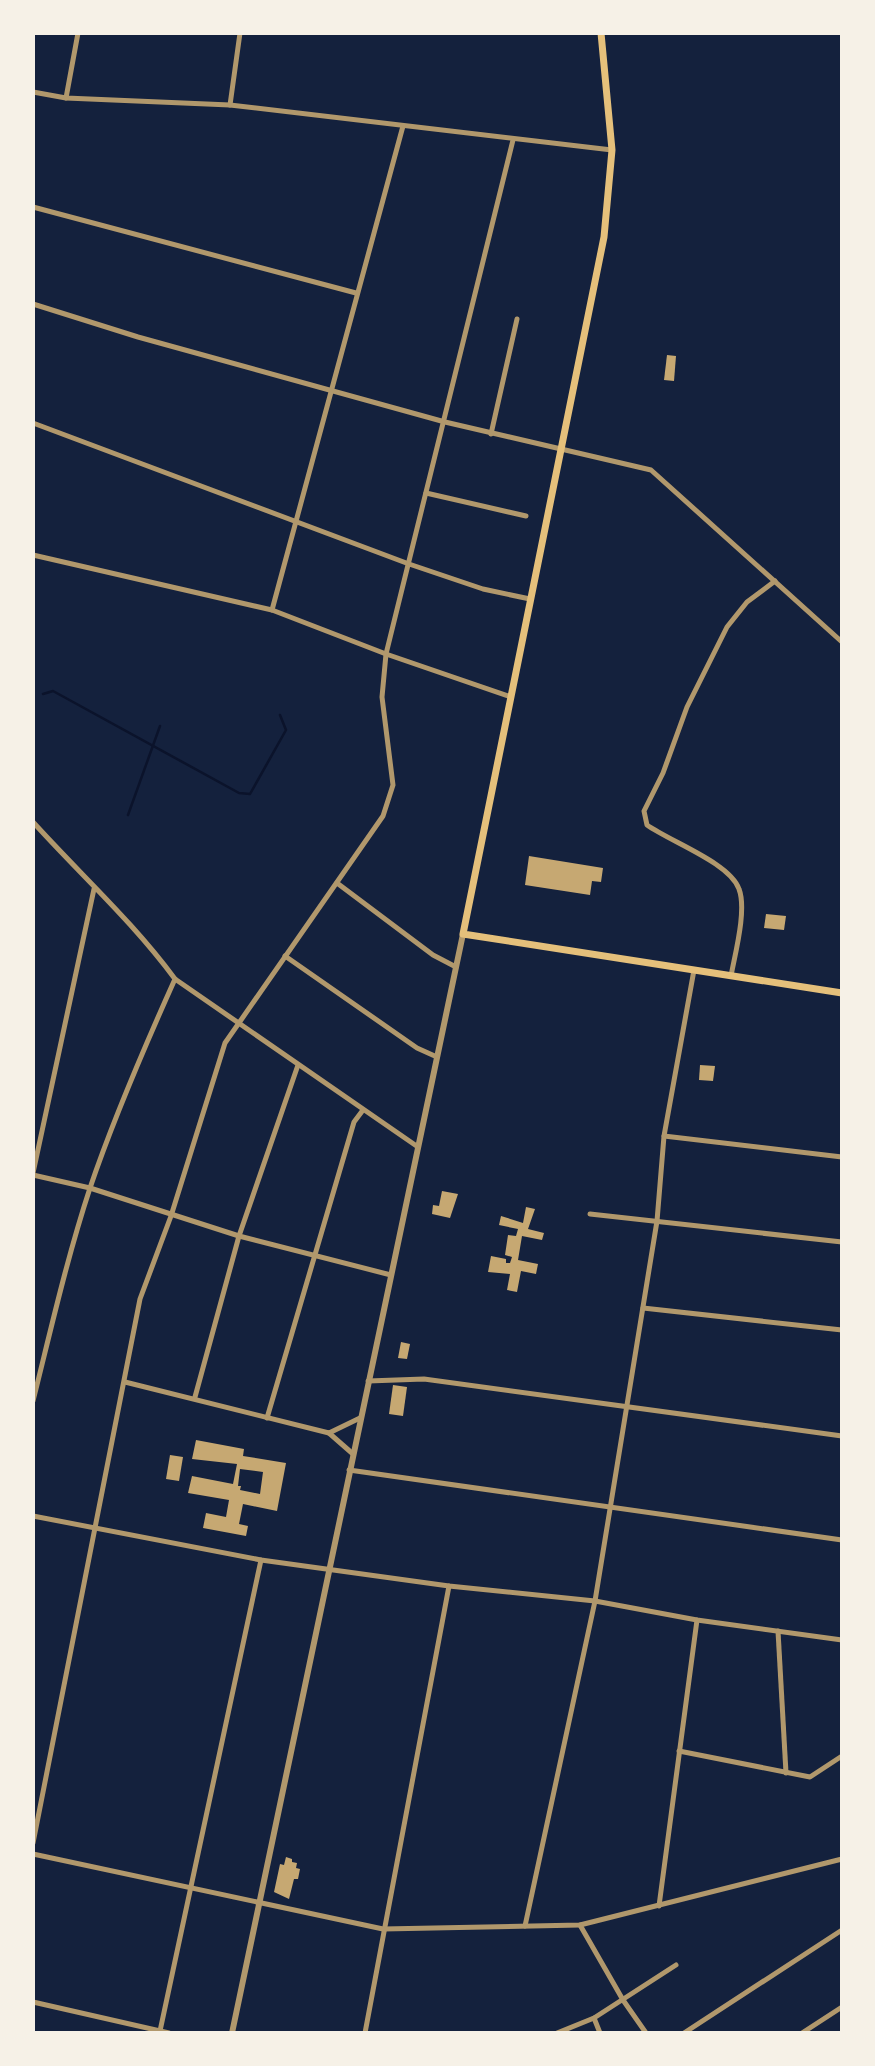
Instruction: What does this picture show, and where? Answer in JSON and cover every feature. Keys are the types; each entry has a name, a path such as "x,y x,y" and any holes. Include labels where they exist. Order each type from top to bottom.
{"main road":[{"path":"601,33 612,150 604,237 463,934 842,993"}],"street":[{"path":"66,98 78,33"},
{"path":"230,105 240,33"},
{"path":"33,92 66,98 230,105 612,150"},
{"path":"272,610 330,387 403,127"},
{"path":"33,1843 140,1299 171,1216 225,1043 383,816 393,785 382,697 386,654 513,140"},
{"path":"33,206 356,293"},
{"path":"33,304 138,337 330,387 445,422 652,470 842,642"},
{"path":"491,434 517,319"},
{"path":"33,423 409,564 483,589 530,599"},
{"path":"426,493 526,516"},
{"path":"33,555 272,610 386,654 511,697"},
{"path":"731,976 741,907 740,890 729,872 667,839 647,824 644,811 663,773 687,707 727,627 747,602 775,581"},
{"path":"33,822 93,889 146,940 175,979 418,1147"},
{"path":"337,883 433,955 456,967"},
{"path":"93,889 33,1174 90,1188 239,1236 391,1275"},
{"path":"232,2033 463,934"},
{"path":"285,956 417,1048 437,1057"},
{"path":"525,1926 595,1601 609,1507 629,1407 657,1221 664,1136 694,971"},
{"path":"33,1401 59,1291 90,1188 130,1080 175,979"},
{"path":"195,1397 239,1236 298,1065"},
{"path":"267,1418 354,1122 363,1110"},
{"path":"664,1136 842,1157"},
{"path":"590,1214 842,1242"},
{"path":"643,1308 842,1330"},
{"path":"368,1381 424,1379 842,1436"},
{"path":"125,1382 195,1397 329,1433 353,1454"},
{"path":"329,1433 360,1418"},
{"path":"349,1470 842,1540"},
{"path":"33,1516 261,1560 449,1586 595,1601 697,1620 842,1640"},
{"path":"160,2031 261,1560"},
{"path":"365,2033 449,1586"},
{"path":"659,1906 697,1620"},
{"path":"778,1631 786,1773"},
{"path":"679,1751 810,1777 842,1756"},
{"path":"33,1854 383,1929 580,1925 842,1859"},
{"path":"580,1925 623,2000 646,2033"},
{"path":"684,2033 842,1930"},
{"path":"558,2033 594,2018 677,1965"},
{"path":"33,2002 169,2033"},
{"path":"802,2033 842,2007"},
{"path":"594,2018 600,2033"}],"building":[{"path":"667,355 676,356 674,381 664,380"},
{"path":"529,856 603,868 601,882 592,881 590,895 525,885"},
{"path":"766,914 786,916 784,930 764,928"},
{"path":"700,1065 715,1066 713,1081 699,1080"},
{"path":"442,1191 458,1194 450,1218 432,1214 433,1205 439,1206"},
{"path":"526,1207 535,1209 528,1229 544,1233 542,1240 522,1236 518,1260 538,1264 536,1274 521,1271 517,1292 507,1290 510,1274 488,1272 491,1256 506,1259 506,1263 510,1263 512,1257 505,1255 508,1235 516,1236 518,1229 499,1225 501,1216 523,1223"},
{"path":"401,1342 410,1344 407,1359 398,1358"},
{"path":"393,1385 407,1387 403,1416 389,1414"},
{"path":"196,1440 244,1449 243,1456 286,1463 277,1511 243,1504 239,1524 248,1526 246,1536 203,1528 206,1513 226,1517 229,1500 188,1493 192,1476 233,1484 237,1464 192,1459","holes":["240,1469 263,1472 260,1494 240,1490"]},
{"path":"170,1455 183,1457 179,1481 166,1479"},
{"path":"286,1857 297,1863 296,1868 300,1869 298,1879 294,1879 289,1899 274,1892 280,1864 284,1865"}],"waterway":[{"path":"43,694 53,691 239,793 250,794 286,730 280,715"},
{"path":"128,815 160,726"}]}
